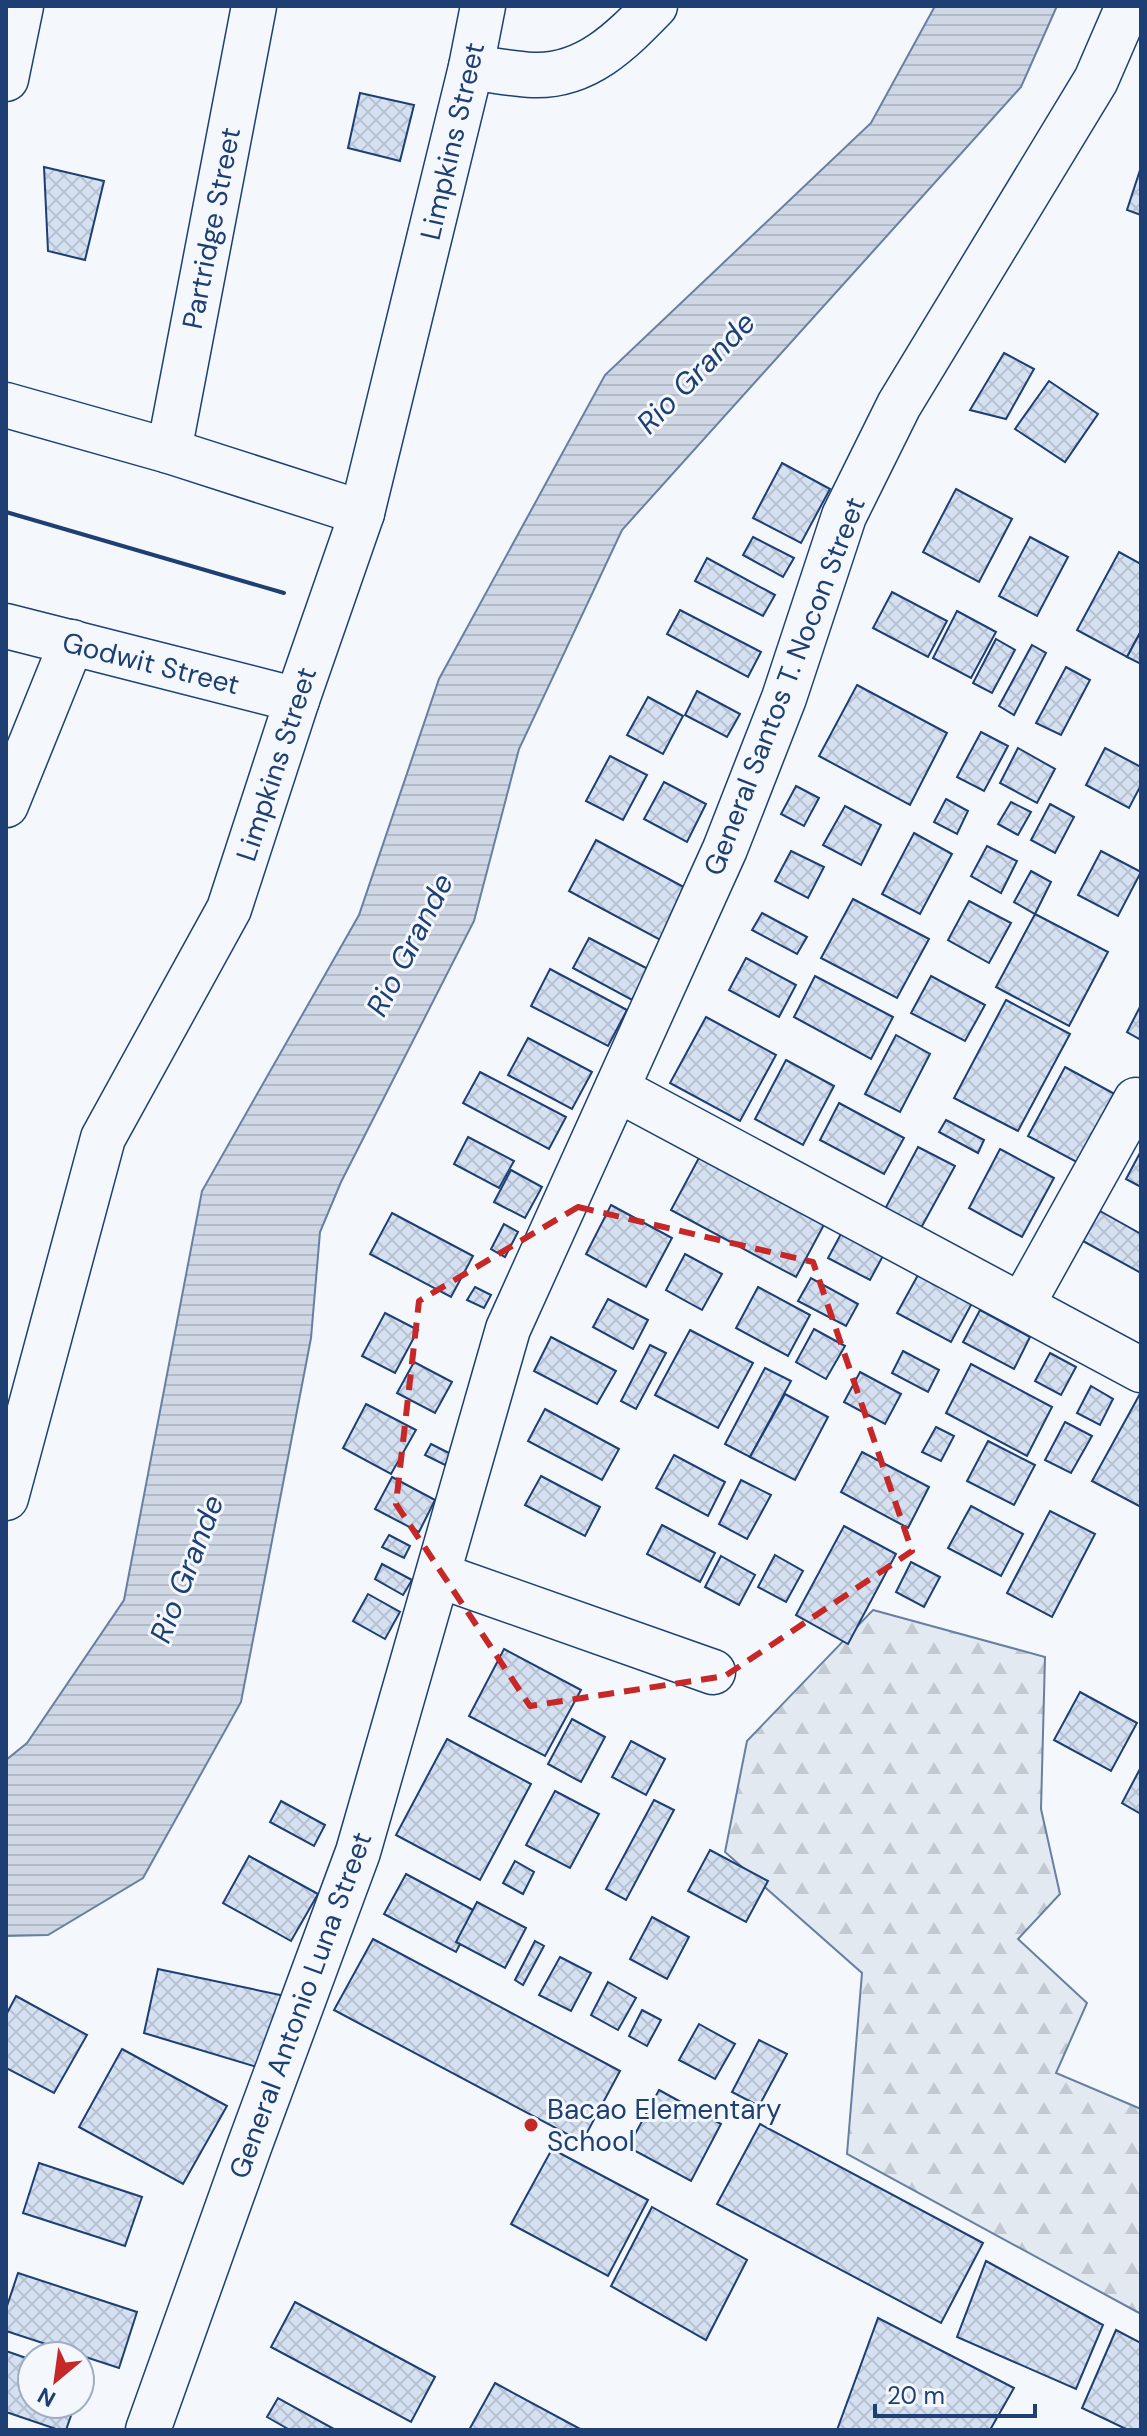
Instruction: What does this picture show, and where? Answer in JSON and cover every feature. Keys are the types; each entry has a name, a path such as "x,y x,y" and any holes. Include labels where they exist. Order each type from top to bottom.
{"street":[{"path":"6,79 21,6"},
{"name":"Partridge Street","path":"169,451 254,6"},
{"name":"Limpkins Street","path":"6,1498 103,1138 229,909 362,513 471,67 483,6"},
{"path":"471,67 534,75 569,72 600,57 655,6"},
{"name":"General Santos T. Nocon Street","path":"438,1575 508,1329 725,849 784,698 844,516 899,405 1096,80 1128,6"},
{"path":"6,405 169,451 362,513"},
{"name":"Godwit Street","path":"6,626 297,700"},
{"path":"6,805 72,642"},
{"path":"617,1089 1141,1370"},
{"path":"1022,1305 1136,1100"},
{"path":"438,1575 713,1672"},
{"name":"General Antonio Luna Street","path":"148,2430 358,1852 438,1575"}],"highlighted area":[{"path":"578,1207 813,1262 912,1551 725,1676 530,1706 396,1504 419,1301"}],"green space":[{"path":"873,1610 1045,1657 1041,1809 1060,1894 1018,1939 1087,2003 1056,2073 1141,2109 1141,2314 847,2154 862,1973 725,1852 747,1741"}],"water":[{"name":"Rio Grande","path":"935,6 1057,6 1021,87 622,530 519,749 474,921 341,1182 320,1232 311,1338 241,1702 143,1878 48,1935 6,1936 6,1760 27,1743 124,1600 202,1191 359,915 439,679 605,375 871,123"}],"building":[{"path":"360,93 414,105 400,161 348,148"},
{"path":"44,167 104,181 85,260 48,251"},
{"path":"1141,167 1141,215 1127,210"},
{"path":"1004,353 1034,369 1006,419 970,410"},
{"path":"1049,381 1098,414 1065,462 1015,429"},
{"path":"782,463 830,489 801,543 753,518"},
{"path":"956,489 1012,519 979,582 923,552"},
{"path":"753,537 794,558 783,577 743,555"},
{"path":"1030,537 1068,557 1037,616 999,596"},
{"path":"1119,552 1141,564 1141,631 1127,657 1077,630"},
{"path":"707,558 775,595 763,616 695,581"},
{"path":"892,592 947,621 928,657 873,628"},
{"path":"680,610 761,652 748,677 667,634"},
{"path":"957,611 996,632 971,678 933,658"},
{"path":"1141,631 1141,664 1127,657"},
{"path":"996,639 1015,650 992,693 973,683"},
{"path":"1032,645 1046,653 1014,715 999,706"},
{"path":"1066,667 1090,680 1061,735 1036,723"},
{"path":"857,685 947,733 910,805 819,756"},
{"path":"697,691 740,714 727,737 685,715"},
{"path":"648,697 683,716 663,754 627,735"},
{"path":"981,732 1008,746 984,791 957,777"},
{"path":"1018,748 1055,769 1037,803 1000,783"},
{"path":"1105,748 1141,767 1141,785 1129,808 1086,785"},
{"path":"610,756 647,775 623,820 586,801"},
{"path":"664,782 706,804 687,842 644,819"},
{"path":"796,786 819,798 804,826 781,814"},
{"path":"946,799 968,811 957,834 934,822"},
{"path":"1011,802 1031,812 1018,835 998,824"},
{"path":"1050,804 1074,817 1055,853 1031,840"},
{"path":"845,806 881,825 861,865 823,845"},
{"path":"914,833 952,854 920,914 882,894"},
{"path":"596,840 693,892 666,943 569,891"},
{"path":"987,846 1017,861 1001,893 971,876"},
{"path":"791,851 824,867 808,898 775,881"},
{"path":"1101,851 1141,872 1118,916 1078,895"},
{"path":"1031,871 1051,882 1035,914 1014,902"},
{"path":"853,899 929,939 897,998 821,958"},
{"path":"969,901 1011,923 989,963 948,940"},
{"path":"762,913 807,937 797,954 752,930"},
{"path":"1035,914 1108,952 1069,1026 996,987"},
{"path":"589,938 648,969 632,1000 573,968"},
{"path":"746,958 796,985 779,1017 729,990"},
{"path":"550,969 627,1010 608,1046 531,1006"},
{"path":"815,976 893,1017 871,1059 794,1017"},
{"path":"931,976 985,1005 965,1041 911,1013"},
{"path":"1006,1000 1070,1034 1018,1131 954,1098"},
{"path":"1141,1005 1141,1040 1127,1032"},
{"path":"706,1017 776,1055 740,1121 670,1083"},
{"path":"896,1035 930,1054 900,1112 865,1094"},
{"path":"528,1038 592,1072 572,1109 508,1075"},
{"path":"786,1060 834,1086 803,1145 755,1119"},
{"path":"1065,1067 1122,1098 1086,1167 1028,1136"},
{"path":"480,1072 566,1117 549,1149 463,1103"},
{"path":"839,1103 904,1138 884,1174 820,1140"},
{"path":"946,1120 984,1140 978,1153 939,1132"},
{"path":"468,1137 514,1161 499,1188 454,1164"},
{"path":"918,1147 955,1166 921,1228 885,1209"},
{"path":"1000,1149 1054,1178 1022,1237 969,1208"},
{"path":"1141,1151 1141,1187 1126,1179"},
{"path":"701,1154 826,1221 796,1277 671,1210"},
{"path":"511,1170 542,1187 525,1218 494,1202"},
{"path":"611,1205 672,1238 646,1287 586,1254"},
{"path":"1100,1211 1141,1234 1141,1273 1083,1241"},
{"path":"392,1213 473,1256 451,1297 370,1254"},
{"path":"504,1224 518,1232 505,1257 491,1249"},
{"path":"842,1232 884,1254 870,1280 828,1258"},
{"path":"685,1254 722,1274 702,1310 666,1290"},
{"path":"923,1266 977,1294 951,1342 897,1313"},
{"path":"811,1278 858,1304 846,1326 798,1301"},
{"path":"475,1287 491,1295 484,1308 467,1300"},
{"path":"758,1287 810,1315 788,1356 736,1328"},
{"path":"608,1299 648,1320 633,1349 593,1327"},
{"path":"980,1310 1030,1337 1014,1369 963,1342"},
{"path":"385,1313 418,1330 395,1373 362,1356"},
{"path":"814,1329 845,1346 826,1379 796,1362"},
{"path":"690,1330 753,1363 718,1428 655,1395"},
{"path":"551,1337 616,1371 597,1404 534,1371"},
{"path":"650,1345 666,1353 636,1409 621,1401"},
{"path":"903,1351 939,1370 928,1392 892,1373"},
{"path":"1050,1353 1076,1367 1061,1395 1035,1381"},
{"path":"414,1362 452,1382 435,1413 397,1393"},
{"path":"971,1364 1052,1407 1027,1456 946,1413"},
{"path":"765,1368 791,1381 750,1457 725,1444"},
{"path":"860,1372 901,1394 885,1424 844,1402"},
{"path":"1091,1386 1113,1399 1100,1425 1077,1413"},
{"path":"1141,1392 1141,1507 1092,1481"},
{"path":"785,1394 828,1417 795,1480 750,1457"},
{"path":"366,1404 416,1430 391,1474 343,1448"},
{"path":"545,1409 619,1449 602,1480 528,1441"},
{"path":"1065,1422 1092,1436 1071,1473 1045,1460"},
{"path":"936,1427 954,1436 941,1461 922,1452"},
{"path":"988,1441 1035,1465 1014,1505 967,1481"},
{"path":"431,1444 451,1454 445,1465 425,1455"},
{"path":"862,1452 929,1487 908,1528 841,1492"},
{"path":"674,1455 725,1482 708,1516 656,1488"},
{"path":"541,1476 600,1507 585,1536 525,1505"},
{"path":"392,1477 435,1500 419,1532 375,1509"},
{"path":"741,1480 771,1495 747,1539 719,1524"},
{"path":"971,1506 1023,1534 1001,1576 948,1548"},
{"path":"1050,1511 1095,1534 1052,1617 1007,1593"},
{"path":"662,1525 715,1553 700,1582 647,1554"},
{"path":"844,1526 896,1554 848,1644 796,1615"},
{"path":"389,1535 410,1546 404,1558 382,1547"},
{"path":"775,1555 803,1571 786,1602 758,1587"},
{"path":"721,1556 755,1575 739,1605 705,1587"},
{"path":"911,1562 940,1577 924,1607 896,1592"},
{"path":"382,1564 412,1580 403,1595 375,1579"},
{"path":"368,1594 400,1612 385,1639 353,1621"},
{"path":"504,1649 581,1690 545,1756 469,1716"},
{"path":"1080,1692 1137,1723 1111,1771 1054,1740"},
{"path":"572,1719 605,1737 581,1782 548,1764"},
{"path":"447,1739 531,1784 480,1880 396,1835"},
{"path":"631,1741 665,1759 646,1795 612,1777"},
{"path":"1141,1767 1141,1814 1122,1803"},
{"path":"555,1791 599,1814 570,1868 526,1845"},
{"path":"654,1800 674,1810 626,1900 606,1889"},
{"path":"281,1801 325,1825 314,1846 270,1822"},
{"path":"710,1850 768,1881 746,1922 688,1891"},
{"path":"249,1856 318,1894 291,1941 223,1903"},
{"path":"515,1861 534,1872 523,1894 503,1883"},
{"path":"406,1874 477,1912 456,1952 384,1914"},
{"path":"477,1902 526,1928 505,1968 456,1942"},
{"path":"652,1917 689,1937 667,1979 630,1959"},
{"path":"373,1939 620,2071 582,2142 334,2010"},
{"path":"535,1941 544,1946 523,1985 515,1980"},
{"path":"560,1957 591,1973 571,2011 539,1995"},
{"path":"158,1969 285,1996 257,2067 144,2033"},
{"path":"608,1982 636,1998 618,2030 591,2015"},
{"path":"16,1996 87,2035 54,2093 6,2068 6,2015"},
{"path":"642,2010 661,2020 647,2046 629,2036"},
{"path":"699,2024 735,2044 715,2079 679,2060"},
{"path":"759,2040 787,2054 759,2106 732,2092"},
{"path":"122,2049 227,2106 183,2184 79,2127"},
{"path":"659,2090 721,2124 691,2181 628,2147"},
{"path":"760,2124 983,2243 941,2323 717,2204"},
{"path":"552,2149 648,2200 608,2276 511,2224"},
{"path":"39,2163 142,2197 125,2246 23,2213"},
{"path":"652,2207 747,2260 706,2340 611,2286"},
{"path":"986,2261 1103,2325 1076,2389 957,2337"},
{"path":"18,2273 137,2312 119,2368 96,2360 96,2340 33,2340 6,2331 6,2309"},
{"path":"295,2302 435,2377 411,2422 271,2347"},
{"path":"878,2318 1014,2388 990,2430 837,2430"},
{"path":"1116,2330 1141,2343 1141,2430 1128,2430 1082,2408"},
{"path":"6,2351 16,2354 16,2415 6,2412"},
{"path":"495,2383 582,2430 469,2430"},
{"path":"278,2398 334,2429 290,2430 267,2417"},
{"path":"30,2420 69,2420 66,2430"}],"wall":[{"path":"6,512 284,593"}],"place":[{"name":"Bacao Elementary School","path":"531,2125"}]}
